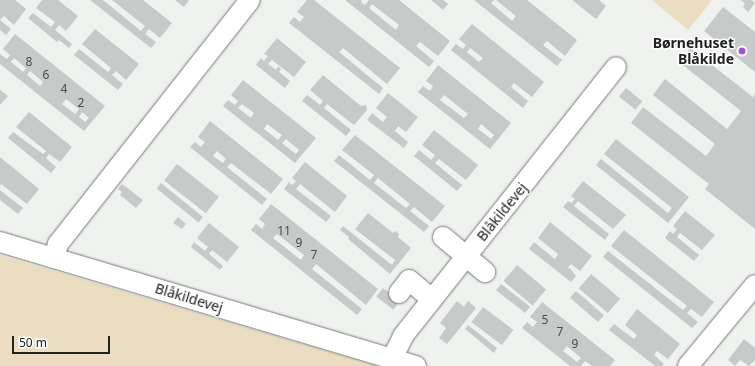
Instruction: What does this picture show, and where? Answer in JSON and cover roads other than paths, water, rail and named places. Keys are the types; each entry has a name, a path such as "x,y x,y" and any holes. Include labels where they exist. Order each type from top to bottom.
{"street":[{"path":"54,258 58,244 250,0"},
{"name":"Blåkildevej","path":"392,359 403,336 616,67"},
{"path":"443,237 485,272"},
{"name":"Blåkildevej","path":"0,242 416,366"},
{"path":"399,293 409,280 432,299"},
{"path":"688,366 748,307 755,285"}],"place":[{"name":"Børnehuset Blåkilde","path":"742,51"}]}
